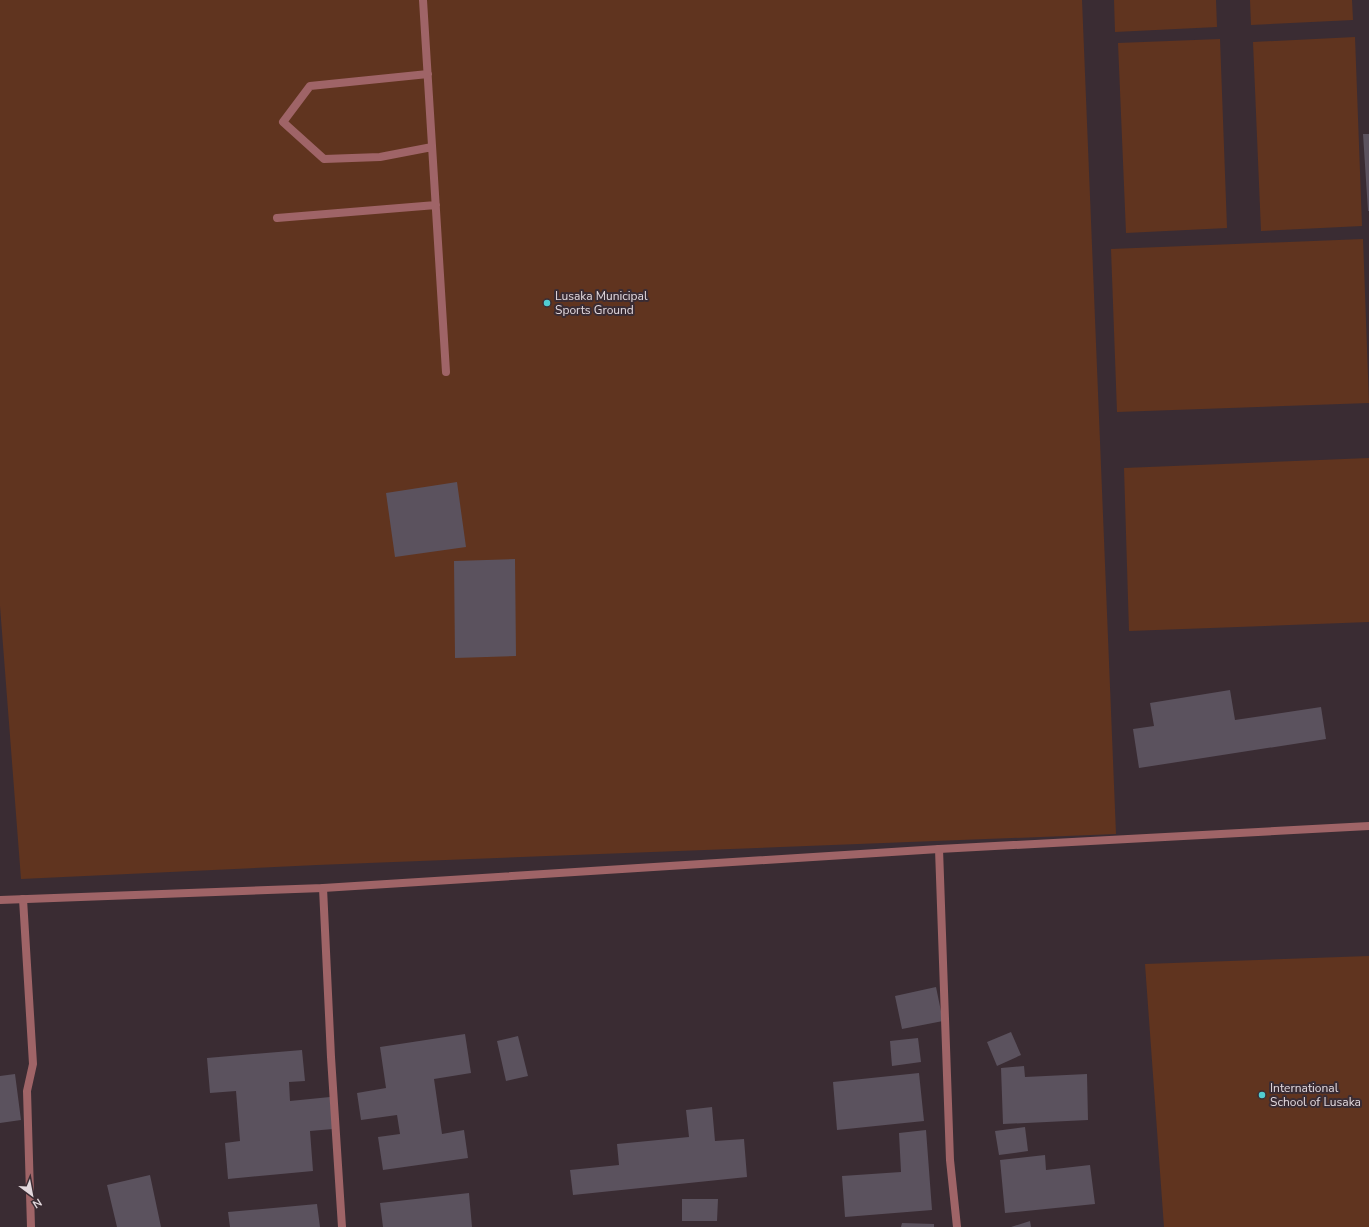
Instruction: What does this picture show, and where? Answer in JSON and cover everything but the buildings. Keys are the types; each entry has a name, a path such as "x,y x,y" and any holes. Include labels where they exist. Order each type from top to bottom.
{"street":[{"path":"423,0 446,372"},
{"path":"428,74 310,86 283,122 324,159 380,157 432,147"},
{"path":"277,218 436,205"},
{"path":"0,900 323,888 939,850 1369,826"},
{"path":"939,850 950,1160 957,1227"},
{"path":"323,888 331,1057 342,1227"},
{"path":"23,899 33,1064 27,1091 31,1227"}],"shaded area":[{"name":"Lusaka Municipal Sports Ground","path":"0,0 1082,0 1116,834 317,865 21,879 0,606"},
{"path":"1114,0 1216,0 1217,27 1115,32"},
{"path":"1250,0 1352,0 1353,20 1251,25"},
{"path":"1355,37 1362,226 1261,231 1253,42"},
{"path":"1220,39 1227,228 1126,233 1118,43"},
{"path":"1363,239 1369,403 1117,412 1111,249"},
{"path":"1369,458 1369,622 1129,631 1124,468"},
{"name":"International School of Lusaka","path":"1369,956 1369,1227 1164,1227 1145,964"}],"place":[{"name":"Lusaka Municipal Sports Ground","path":"547,303"},
{"name":"International School of Lusaka","path":"1262,1095"}]}
